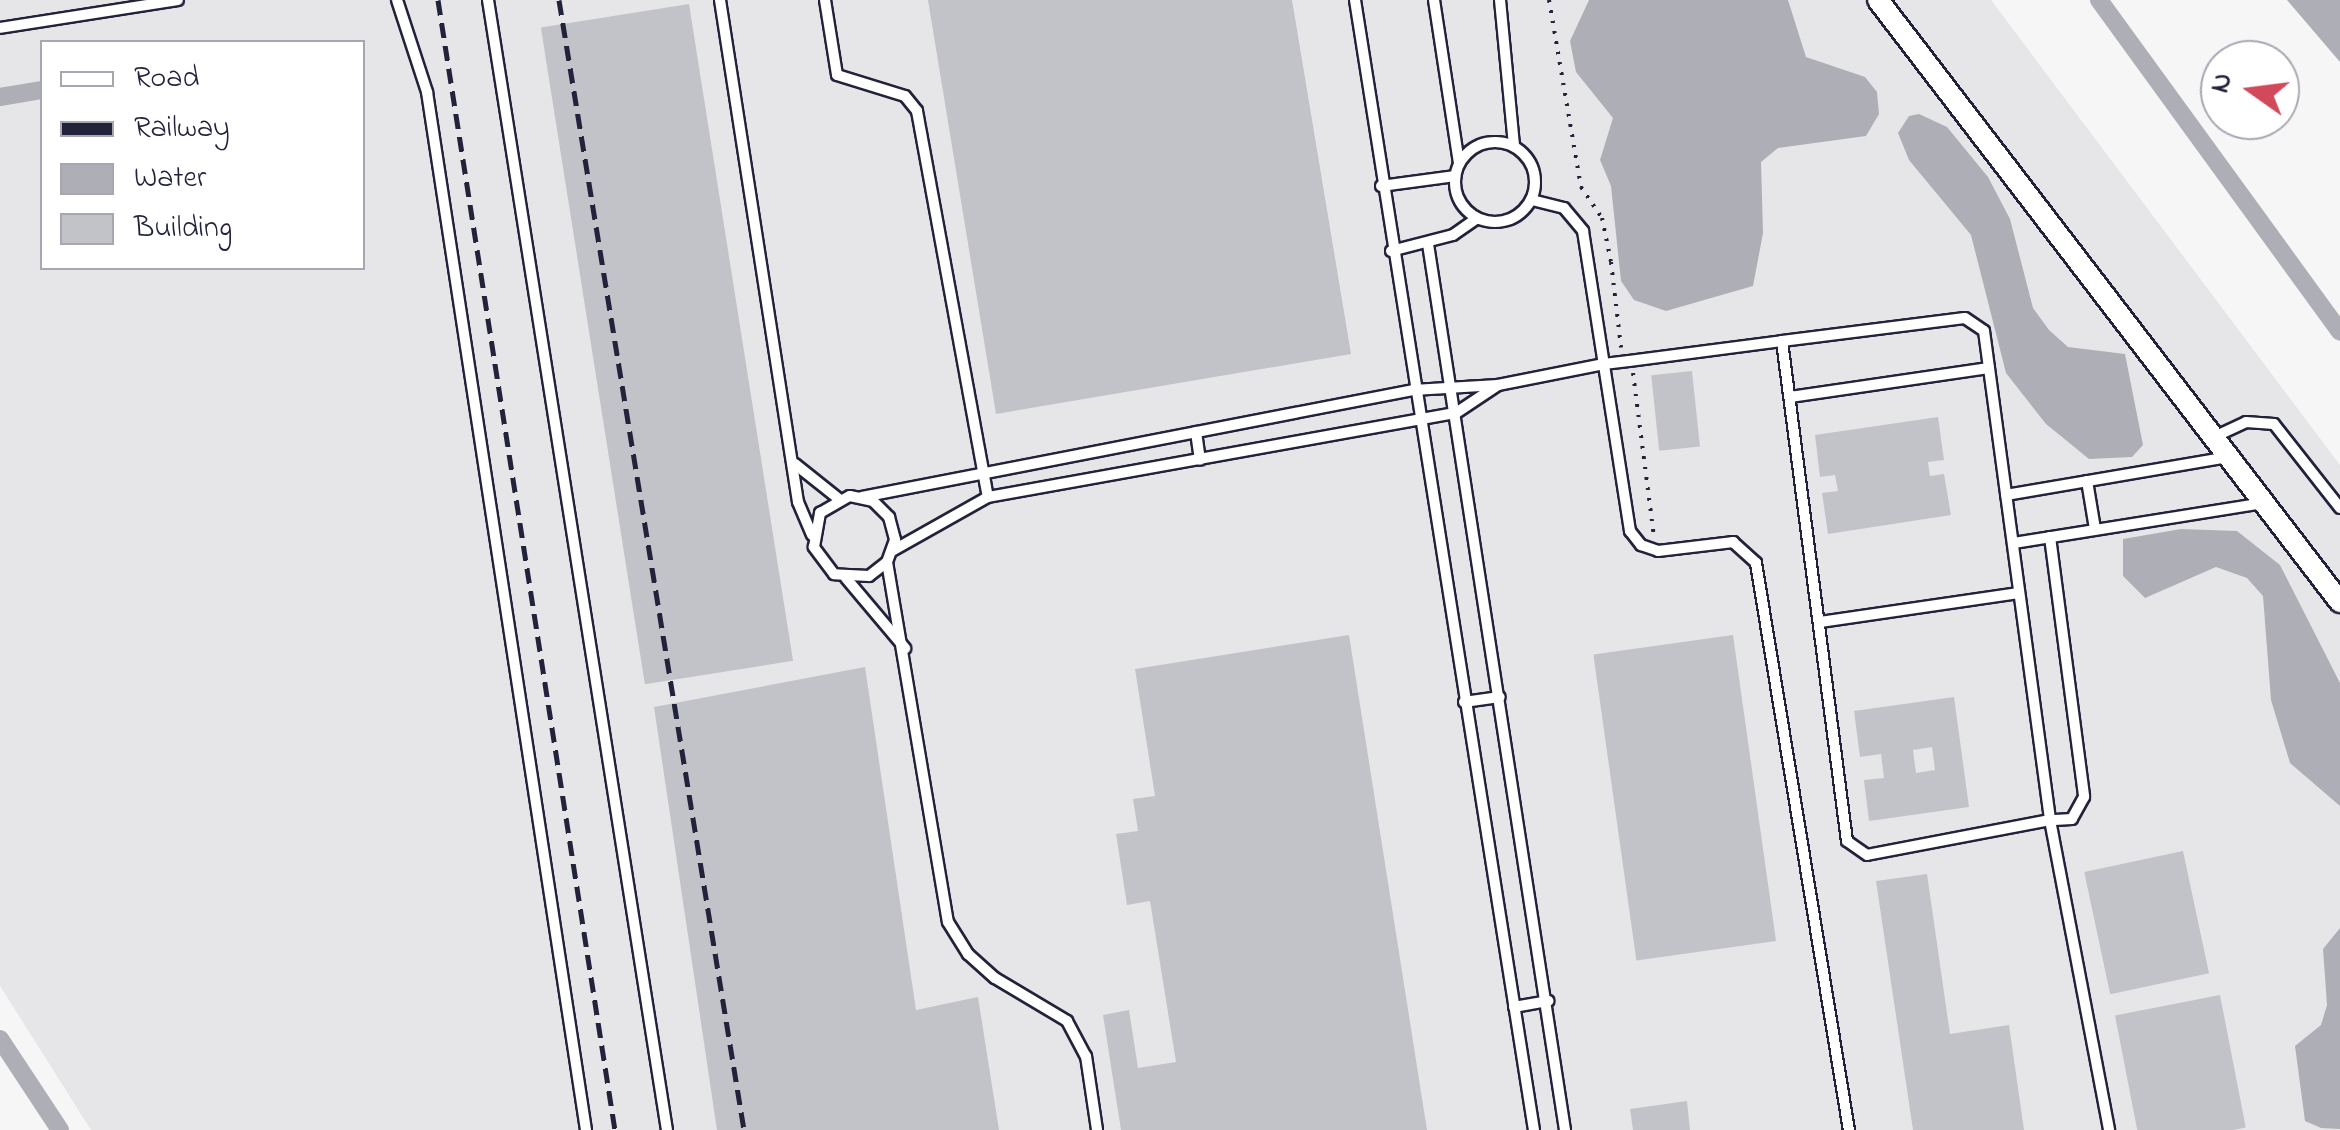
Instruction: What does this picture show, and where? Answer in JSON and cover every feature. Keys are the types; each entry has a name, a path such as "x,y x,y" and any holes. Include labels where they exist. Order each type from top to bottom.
{"street":[{"path":"1878,0 2340,602"}],"lane":[{"path":"0,28 178,0"},
{"path":"397,0 433,131 586,1130"},
{"path":"488,0 666,1130"},
{"path":"720,0 798,502 818,558 846,578 906,648"},
{"path":"824,0 837,74 905,96 917,111 988,497"},
{"path":"1355,0 1418,422 1534,1130"},
{"path":"1434,0 1459,201 1477,218 1502,222 1532,200 1536,176 1514,145 1500,0"},
{"path":"1381,186 1457,170 1489,142 1514,145"},
{"path":"1532,200 1564,208 1584,231 1630,531 1641,546 1658,551 1733,542 1756,563 1849,1130"},
{"path":"1391,251 1428,244 1477,218"},
{"path":"1428,244 1548,1000 1565,1130"},
{"path":"812,536 820,514 838,499 1413,390 1498,384 1604,364 1965,318 1984,331 2050,820 2109,1130"},
{"path":"1782,341 1847,841 1857,852 2072,819 2084,797 2050,538"},
{"path":"1790,398 1989,368"},
{"path":"846,578 869,576 890,556 988,497 1456,414 1498,384"},
{"path":"2214,437 2246,422 2274,424 2340,508"},
{"path":"1196,432 1200,460"},
{"path":"2006,494 2229,457"},
{"path":"794,464 838,499"},
{"path":"2087,481 2095,529"},
{"path":"862,497 890,517 890,556 948,922 968,954 996,978 1068,1021 1086,1056 1097,1130"},
{"path":"2014,543 2264,502"},
{"path":"1820,622 2019,592"},
{"path":"1464,702 1500,697"},
{"path":"1514,1007 1548,1000"}],"shaded area":[{"path":"0,0 1991,0 2340,465 2340,1130 91,1130 0,986"}],"water":[{"path":"1589,0 1788,0 1806,57 1865,77 1877,92 1879,114 1866,136 1778,148 1761,162 1763,233 1753,286 1666,311 1634,300 1621,281 1611,186 1600,160 1613,118 1576,72 1570,41"},
{"path":"2287,0 2340,0 2340,62"},
{"path":"1919,114 1947,127 1988,177 2010,219 2033,308 2049,330 2068,347 2125,354 2143,445 2132,457 2089,459 2046,424 2006,373 1971,235 1909,160 1898,133 1909,116"},
{"path":"2181,529 2237,531 2280,565 2340,683 2340,806 2290,763 2271,700 2263,596 2247,578 2216,567 2145,598 2123,576 2123,539"},
{"path":"2340,928 2340,1129 2321,1128 2305,1121 2295,1046 2321,1025 2327,1005 2323,949"}],"building":[{"path":"928,0 1292,0 1351,354 996,414"},
{"path":"689,4 793,661 645,684 541,27"},
{"path":"1692,371 1700,447 1659,451 1651,375"},
{"path":"1938,417 1944,460 1928,462 1930,476 1944,474 1951,515 1828,534 1822,493 1838,491 1835,475 1820,477 1815,435"},
{"path":"1349,635 1427,1130 1121,1130 1103,1015 1129,1010 1138,1068 1176,1062 1150,901 1127,905 1116,834 1138,831 1133,799 1155,796 1135,669"},
{"path":"1733,635 1776,941 1636,961 1593,655"},
{"path":"865,667 916,1010 978,997 999,1130 717,1130 654,707"},
{"path":"1954,697 1969,807 1869,821 1864,780 1884,778 1881,754 1860,757 1854,711","holes":["1932,747 1935,770 1916,773 1913,750"]},
{"path":"2183,851 2209,973 2110,994 2084,872"},
{"path":"1927,874 1950,1034 2009,1025 2024,1130 1913,1130 1876,881"},
{"path":"2220,995 2246,1128 2137,1130 2115,1015"},
{"path":"1687,1101 1690,1130 1633,1130 1630,1109"}],"waterway":[{"path":"2099,0 2340,332"},
{"path":"0,97 40,90"},
{"path":"0,1039 60,1130"}],"railway":[{"path":"438,0 615,1130"},
{"path":"559,0 744,1130"}]}
